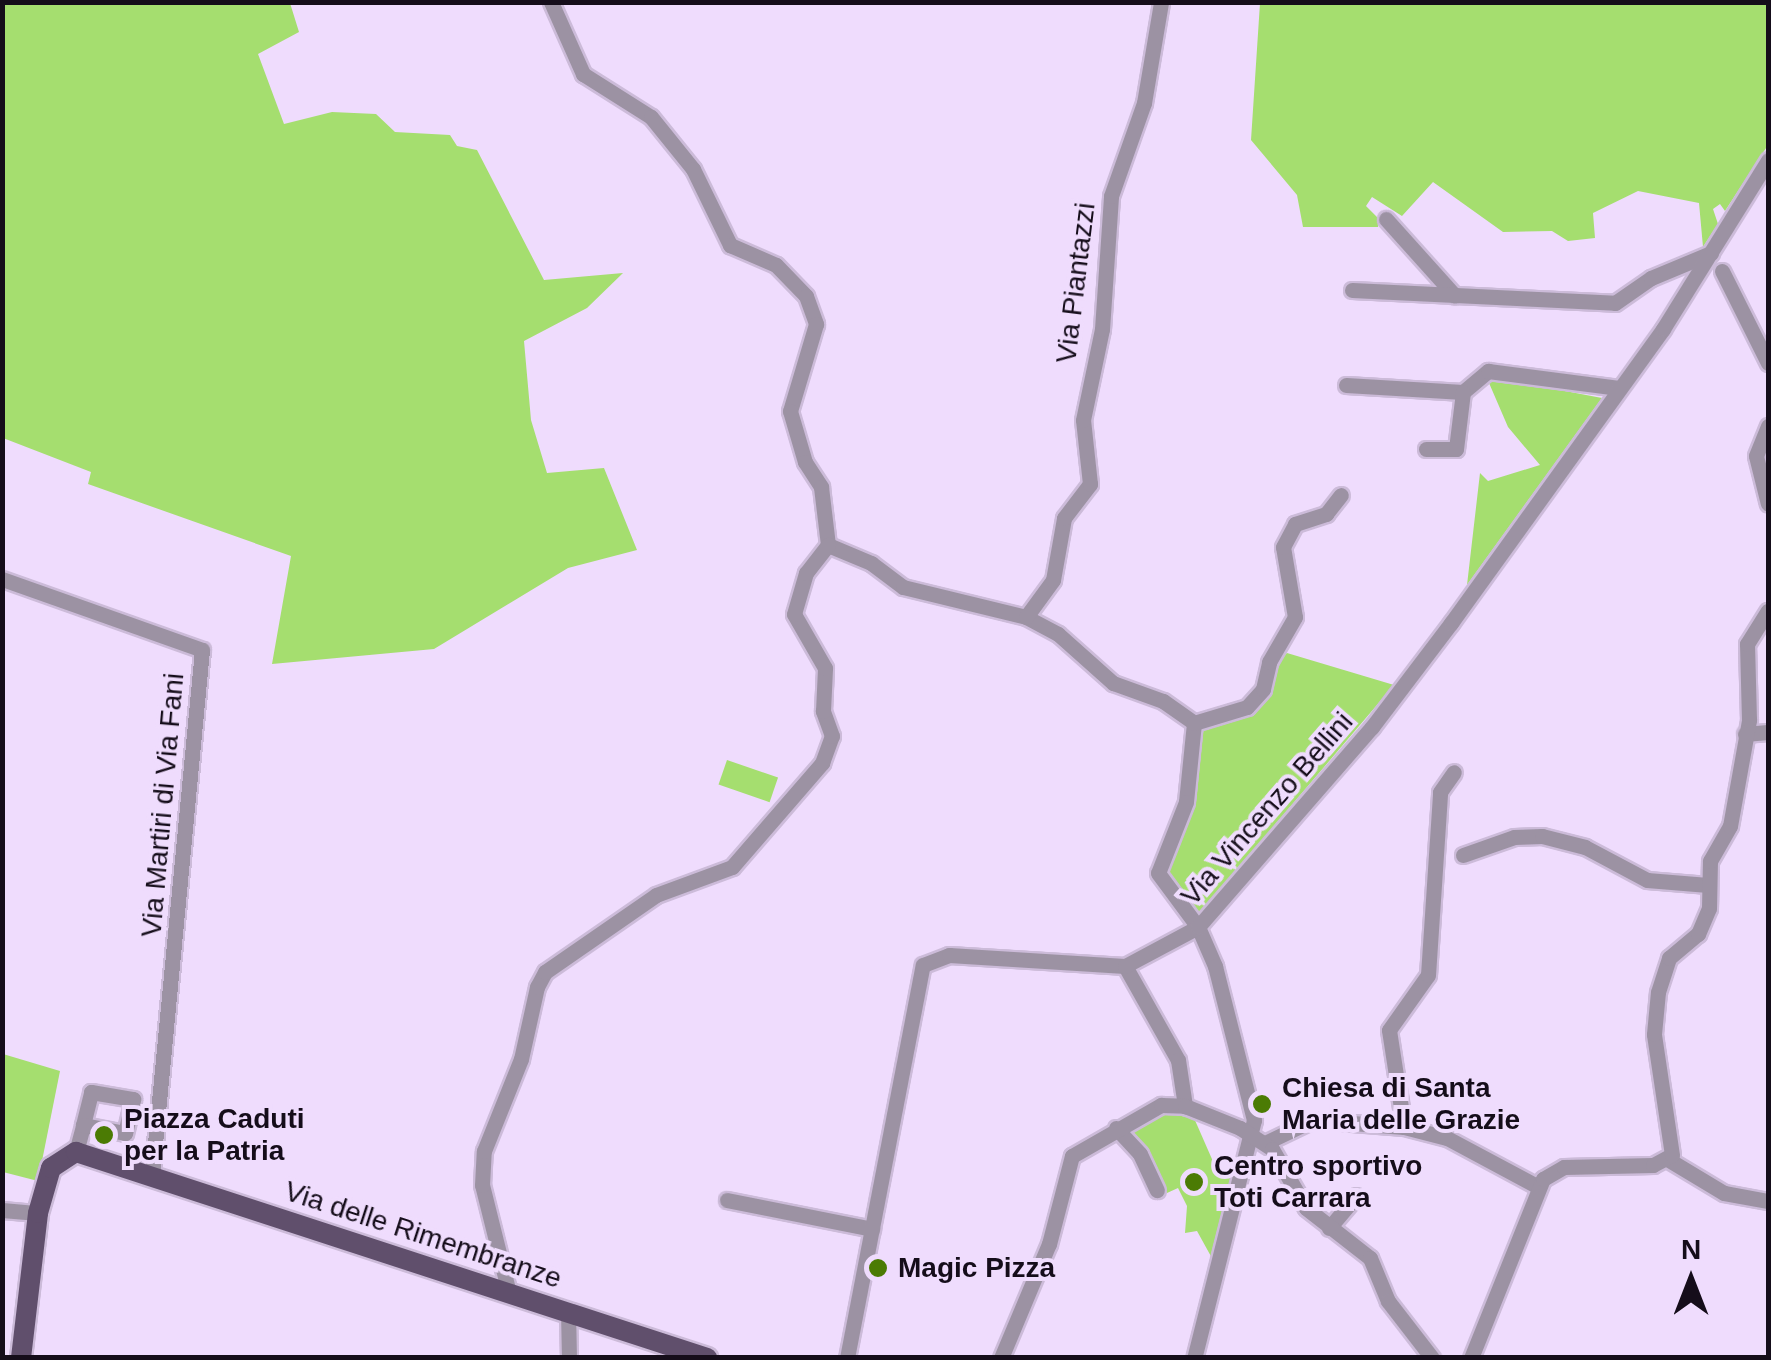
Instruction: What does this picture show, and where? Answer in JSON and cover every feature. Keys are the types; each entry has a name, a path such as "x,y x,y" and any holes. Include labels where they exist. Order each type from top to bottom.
{"main road":[{"name":"Via delle Rimembranze","path":"70,1153 152,1174 707,1358"},
{"path":"20,1358 38,1213 51,1168 70,1153"}],"street":[{"path":"509,1292 482,1185 484,1152 521,1060 536,987 545,972 656,895 732,867 822,763 832,736 823,711 825,668 794,614 806,573 828,545 821,487 805,462 790,412 816,324 806,296 776,265 730,245 693,169 651,117 582,74 551,2"},
{"name":"Via Piantazzi","path":"1026,617 1053,580 1064,518 1090,484 1083,420 1102,329 1111,196 1144,104 1160,2"},
{"name":"Via Vincenzo Bellini","path":"1124,966 1198,927 1372,727 1619,388 1711,253 1768,160"},
{"path":"1386,219 1455,296"},
{"path":"1352,290 1615,303 1651,278 1711,253"},
{"path":"1722,271 1768,362"},
{"path":"1426,448 1456,449 1463,392 1488,371 1619,388"},
{"path":"1346,384 1463,392"},
{"path":"1768,426 1756,456 1768,504"},
{"path":"1194,723 1247,707 1263,688 1269,662 1295,617 1283,546 1295,524 1326,514 1341,494"},
{"path":"828,545 871,563 902,587 1026,617 1058,634 1113,683 1163,701 1194,723"},
{"name":"Via Martiri di Via Fani","path":"2,579 202,650 152,1174"},
{"path":"1668,1160 1674,1144 1654,1034 1658,992 1669,958 1698,934 1708,908 1713,852 1730,826 1756,733 1747,644 1768,611"},
{"path":"1756,733 1768,721"},
{"path":"1194,723 1186,802 1158,872 1198,927 1226,994 1248,1127 1194,1358"},
{"path":"1404,1127 1389,1030 1428,975 1440,792 1454,772"},
{"path":"1462,856 1514,837 1542,836 1586,847 1647,880 1708,885"},
{"path":"847,1358 919,974 930,958 1124,966 1178,1060 1185,1106"},
{"path":"1001,1358 1049,1244 1072,1156 1151,1106 1185,1106 1248,1127 1273,1146 1306,1208 1370,1258 1388,1300 1432,1358"},
{"path":"1240,1165 1313,1120 1404,1127 1448,1138 1537,1186"},
{"path":"70,1153 83,1125"},
{"path":"1116,1128 1140,1154 1147,1181 1157,1190"},
{"path":"1471,1358 1537,1186 1564,1167 1668,1160 1724,1193 1768,1200"},
{"path":"1329,1228 1356,1196"},
{"path":"727,1200 872,1229"},
{"path":"2,1210 38,1213"},
{"path":"568,1311 568,1358"}],"green space":[{"path":"2,3 290,3 299,32 258,54 284,124 332,112 376,114 395,132 450,135 457,146 477,150 544,280 623,273 587,308 524,341 531,420 547,473 604,468 637,550 568,568 434,649 272,664 291,556 88,484 91,472 3,438"},
{"path":"1260,3 1768,3 1768,145 1725,211 1720,204 1713,209 1718,224 1703,247 1699,203 1638,191 1593,213 1595,238 1568,241 1552,231 1503,232 1433,182 1402,216 1372,197 1366,206 1379,219 1378,227 1303,227 1297,195 1251,140"},
{"path":"1486,376 1602,398 1467,585 1480,473 1488,481 1540,465 1508,427"},
{"path":"1287,653 1394,685 1198,915 1166,875 1165,859 1200,728 1253,707 1275,661"},
{"path":"727,760 778,778 770,802 719,785"},
{"path":"3,1054 60,1071 38,1181 3,1172"},
{"name":"Centro sportivo Toti Carrara","path":"1157,1112 1194,1118 1215,1166 1233,1171 1213,1260 1197,1231 1185,1233 1187,1206 1178,1188 1167,1193 1125,1132"}],"place":[{"name":"Chiesa di Santa Maria delle Grazie","path":"1262,1104"},
{"name":"Piazza Caduti per la Patria","path":"104,1135"},
{"name":"Centro sportivo Toti Carrara","path":"1194,1182"},
{"name":"Magic Pizza","path":"878,1268"}]}
